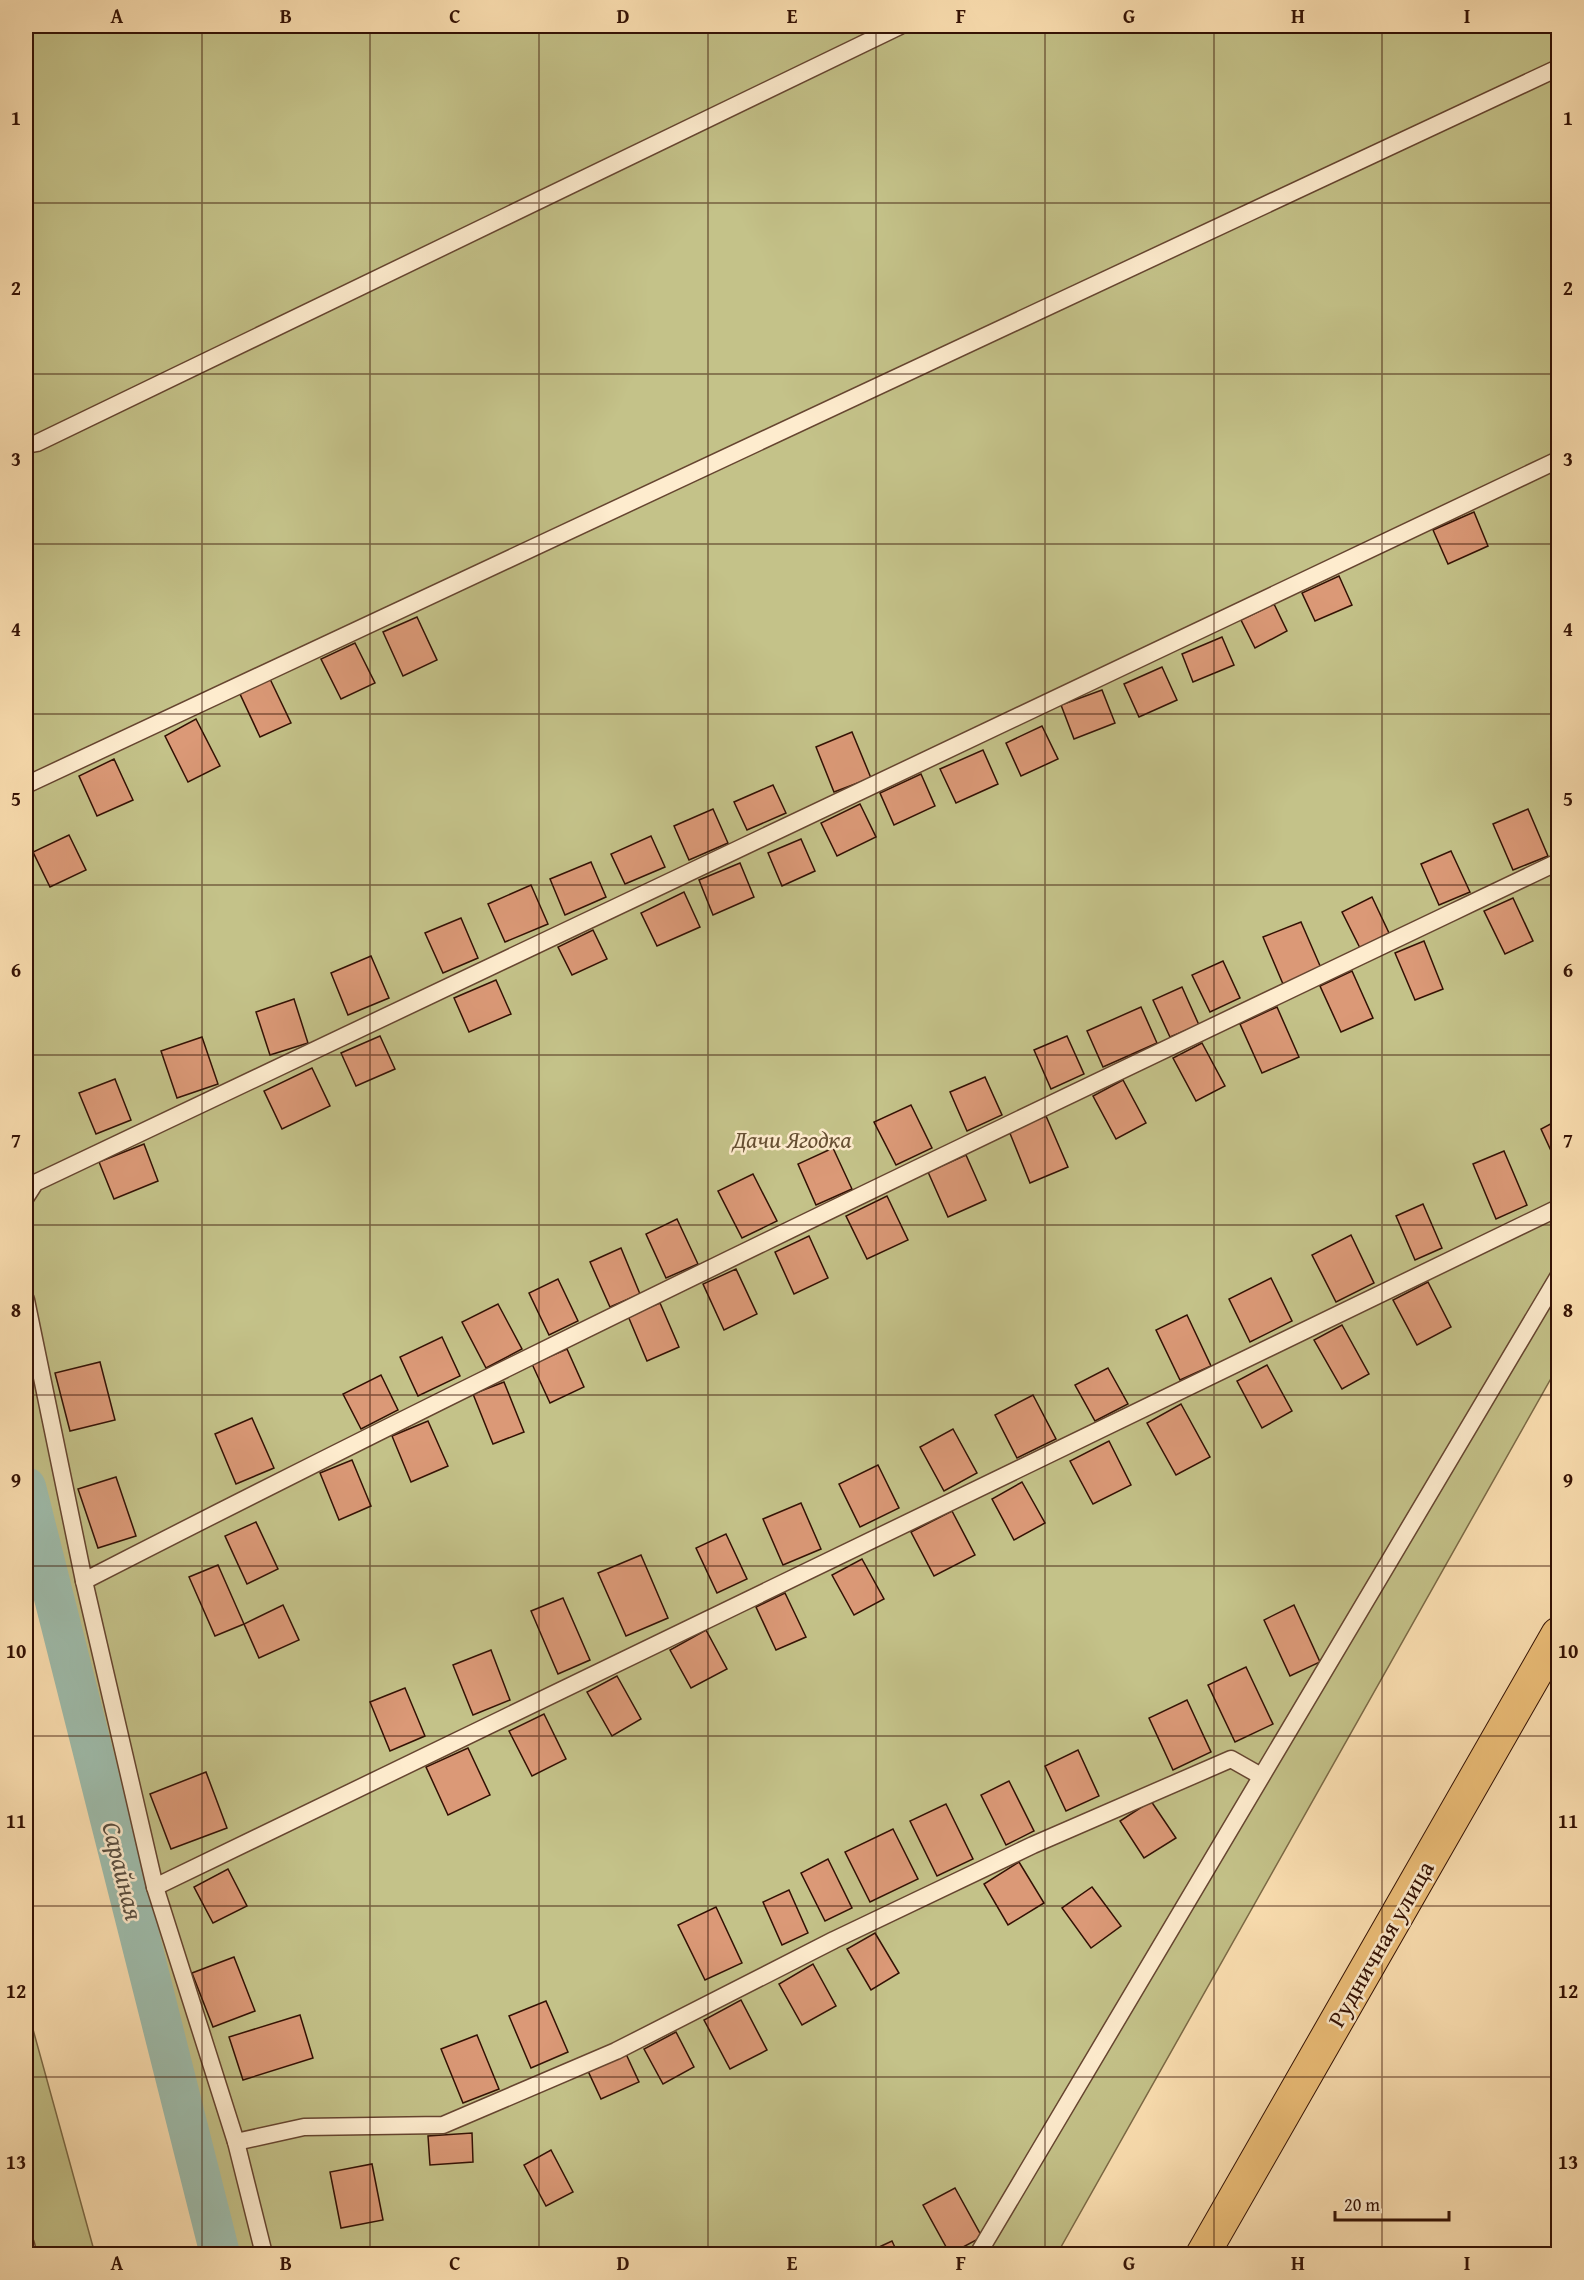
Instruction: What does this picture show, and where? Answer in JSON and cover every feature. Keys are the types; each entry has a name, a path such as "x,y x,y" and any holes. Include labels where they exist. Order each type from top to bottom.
{"highway":[{"name":"Рудничная улица","path":"1203,2254 1558,1634"}],"lane":[{"path":"26,445 59,432 900,26"},
{"path":"26,785 1558,68"},
{"path":"26,1197 35,1183 1558,460"},
{"path":"84,1581 358,1440 1085,1087 1558,862"},
{"path":"155,1887 1558,1209"},
{"path":"978,2254 1558,1277"},
{"path":"26,1300 84,1581 155,1887 236,2142 264,2254"},
{"path":"236,2142 304,2127 442,2126 616,2051 834,1940 949,1885 1232,1759 1261,1776"},
{"path":"26,2245 28,2254"}],"green space":[{"name":"Дачи Ягодка","path":"26,26 1558,26 1558,1366 1057,2254 222,2254 26,1457"},
{"path":"26,2004 95,2254 26,2254"}],"building":[{"path":"1474,512 1488,546 1448,564 1433,530"},
{"path":"1339,576 1352,605 1315,621 1302,593"},
{"path":"1274,604 1287,631 1255,648 1241,620"},
{"path":"417,617 437,660 403,676 383,632"},
{"path":"1222,637 1234,665 1193,682 1182,654"},
{"path":"355,643 375,683 341,699 321,659"},
{"path":"1162,667 1177,700 1139,717 1124,684"},
{"path":"270,679 291,723 260,737 240,694"},
{"path":"1102,690 1115,723 1074,739 1061,705"},
{"path":"196,719 220,766 188,782 165,736"},
{"path":"1042,726 1058,759 1021,776 1006,743"},
{"path":"852,732 871,778 834,792 816,747"},
{"path":"983,750 998,784 956,803 940,769"},
{"path":"114,759 133,800 97,816 79,776"},
{"path":"921,774 935,806 894,825 880,793"},
{"path":"773,785 786,813 747,830 734,802"},
{"path":"860,804 876,837 837,856 821,823"},
{"path":"713,809 728,843 689,860 674,826"},
{"path":"1528,809 1548,856 1513,870 1493,824"},
{"path":"69,835 86,870 50,887 33,852"},
{"path":"651,836 665,867 625,884 611,854"},
{"path":"801,839 815,871 782,886 768,853"},
{"path":"1451,851 1470,892 1439,905 1421,864"},
{"path":"591,862 606,897 565,915 550,879"},
{"path":"740,863 754,897 713,915 699,880"},
{"path":"531,885 548,924 505,942 488,904"},
{"path":"684,892 700,927 657,946 641,913"},
{"path":"1372,897 1389,933 1360,948 1342,912"},
{"path":"1513,898 1533,941 1505,954 1484,911"},
{"path":"461,918 478,958 443,973 425,933"},
{"path":"1301,922 1321,968 1283,984 1263,937"},
{"path":"593,930 607,959 572,975 558,947"},
{"path":"1424,941 1443,989 1415,1000 1395,953"},
{"path":"371,956 389,998 348,1015 331,973"},
{"path":"1223,961 1240,998 1210,1012 1192,975"},
{"path":"1352,971 1373,1018 1341,1032 1320,986"},
{"path":"496,980 511,1014 469,1032 454,998"},
{"path":"1182,987 1199,1025 1170,1037 1153,1000"},
{"path":"294,999 308,1043 270,1055 256,1012"},
{"path":"1141,1007 1157,1043 1103,1067 1087,1031"},
{"path":"1277,1007 1299,1057 1262,1073 1240,1024"},
{"path":"380,1036 395,1069 356,1086 341,1053"},
{"path":"1067,1036 1084,1074 1051,1089 1034,1050"},
{"path":"202,1037 218,1084 177,1098 161,1051"},
{"path":"1202,1043 1225,1086 1196,1101 1173,1058"},
{"path":"312,1068 330,1106 282,1129 264,1091"},
{"path":"985,1077 1002,1115 967,1131 950,1092"},
{"path":"115,1079 131,1120 96,1134 79,1093"},
{"path":"1123,1080 1146,1123 1116,1139 1093,1096"},
{"path":"911,1105 932,1148 896,1165 874,1122"},
{"path":"1046,1116 1068,1167 1030,1183 1009,1131"},
{"path":"1558,1120 1558,1166 1541,1129"},
{"path":"144,1144 158,1181 114,1199 99,1162"},
{"path":"833,1148 852,1189 816,1205 798,1164"},
{"path":"1504,1151 1527,1205 1496,1219 1473,1164"},
{"path":"966,1155 986,1200 948,1217 928,1172"},
{"path":"753,1174 777,1221 742,1238 718,1191"},
{"path":"887,1196 908,1240 867,1259 846,1216"},
{"path":"1423,1204 1442,1248 1415,1260 1396,1216"},
{"path":"677,1219 698,1264 666,1278 646,1234"},
{"path":"1351,1235 1374,1283 1336,1302 1312,1255"},
{"path":"809,1236 828,1278 794,1294 775,1252"},
{"path":"621,1248 640,1294 610,1307 590,1262"},
{"path":"736,1269 757,1314 724,1330 703,1284"},
{"path":"1271,1278 1292,1321 1250,1342 1229,1299"},
{"path":"558,1279 578,1321 549,1335 529,1293"},
{"path":"1428,1282 1451,1327 1417,1345 1393,1300"},
{"path":"660,1303 679,1347 647,1361 628,1316"},
{"path":"498,1304 522,1349 486,1368 462,1322"},
{"path":"1187,1315 1211,1366 1180,1380 1156,1330"},
{"path":"1342,1325 1369,1374 1342,1389 1314,1340"},
{"path":"442,1337 460,1376 418,1396 400,1357"},
{"path":"567,1349 584,1387 550,1403 532,1364"},
{"path":"100,1362 115,1420 70,1431 55,1373"},
{"path":"1267,1365 1292,1411 1262,1428 1237,1381"},
{"path":"1108,1368 1128,1404 1095,1421 1075,1385"},
{"path":"381,1375 398,1410 361,1429 343,1394"},
{"path":"504,1382 524,1432 493,1444 473,1394"},
{"path":"1033,1395 1056,1439 1017,1458 995,1415"},
{"path":"1181,1404 1210,1457 1176,1475 1147,1423"},
{"path":"252,1418 274,1468 236,1484 215,1434"},
{"path":"428,1421 448,1466 411,1482 392,1436"},
{"path":"953,1429 977,1473 944,1491 920,1447"},
{"path":"1109,1441 1131,1485 1093,1504 1070,1461"},
{"path":"352,1460 371,1506 339,1520 320,1473"},
{"path":"878,1465 899,1508 860,1527 839,1484"},
{"path":"116,1477 136,1536 98,1548 78,1489"},
{"path":"1022,1482 1045,1523 1014,1540 992,1499"},
{"path":"801,1503 821,1549 783,1565 763,1519"},
{"path":"952,1511 975,1555 934,1576 911,1532"},
{"path":"256,1522 278,1569 247,1584 225,1536"},
{"path":"726,1534 747,1579 717,1593 696,1548"},
{"path":"641,1555 668,1618 626,1636 598,1573"},
{"path":"862,1559 884,1599 854,1615 832,1575"},
{"path":"218,1565 244,1624 215,1636 189,1577"},
{"path":"785,1593 806,1637 776,1650 756,1607"},
{"path":"563,1598 590,1660 558,1674 531,1611"},
{"path":"283,1605 299,1640 259,1658 244,1624"},
{"path":"1294,1605 1320,1662 1290,1676 1264,1620"},
{"path":"706,1630 727,1669 691,1688 670,1650"},
{"path":"491,1650 510,1700 473,1715 453,1665"},
{"path":"1246,1667 1273,1724 1235,1742 1208,1685"},
{"path":"617,1676 641,1719 612,1736 587,1692"},
{"path":"405,1688 425,1736 390,1751 370,1702"},
{"path":"1187,1700 1211,1752 1173,1770 1149,1718"},
{"path":"544,1714 566,1759 532,1776 509,1731"},
{"path":"468,1748 490,1795 448,1815 426,1767"},
{"path":"1078,1750 1099,1796 1066,1811 1045,1766"},
{"path":"206,1772 227,1828 171,1849 150,1794"},
{"path":"1009,1781 1034,1831 1006,1845 981,1795"},
{"path":"1151,1801 1176,1838 1144,1858 1120,1821"},
{"path":"946,1804 973,1859 937,1876 910,1821"},
{"path":"893,1829 918,1879 870,1902 845,1852"},
{"path":"828,1859 852,1908 825,1921 801,1873"},
{"path":"1019,1862 1044,1903 1008,1925 984,1884"},
{"path":"228,1869 247,1906 213,1923 194,1887"},
{"path":"1092,1887 1121,1926 1091,1948 1062,1908"},
{"path":"789,1890 808,1933 782,1945 763,1902"},
{"path":"716,1907 742,1963 705,1980 678,1925"},
{"path":"875,1933 899,1973 871,1990 847,1949"},
{"path":"234,1957 255,2011 213,2027 192,1973"},
{"path":"813,1964 836,2006 802,2025 779,1984"},
{"path":"741,2000 767,2050 730,2069 704,2020"},
{"path":"546,2001 568,2052 531,2068 509,2016"},
{"path":"300,2015 313,2058 243,2080 229,2037"},
{"path":"676,2032 694,2067 663,2084 644,2049"},
{"path":"477,2035 499,2089 463,2103 441,2049"},
{"path":"626,2054 639,2082 601,2099 588,2071"},
{"path":"472,2133 473,2162 430,2165 428,2136"},
{"path":"551,2150 573,2192 546,2206 524,2165"},
{"path":"372,2164 383,2220 341,2228 330,2172"},
{"path":"955,2188 982,2237 950,2254 923,2205"},
{"path":"892,2241 898,2254 864,2254"}],"waterway":[{"name":"Сарайная","path":"26,1487 220,2254"}]}
